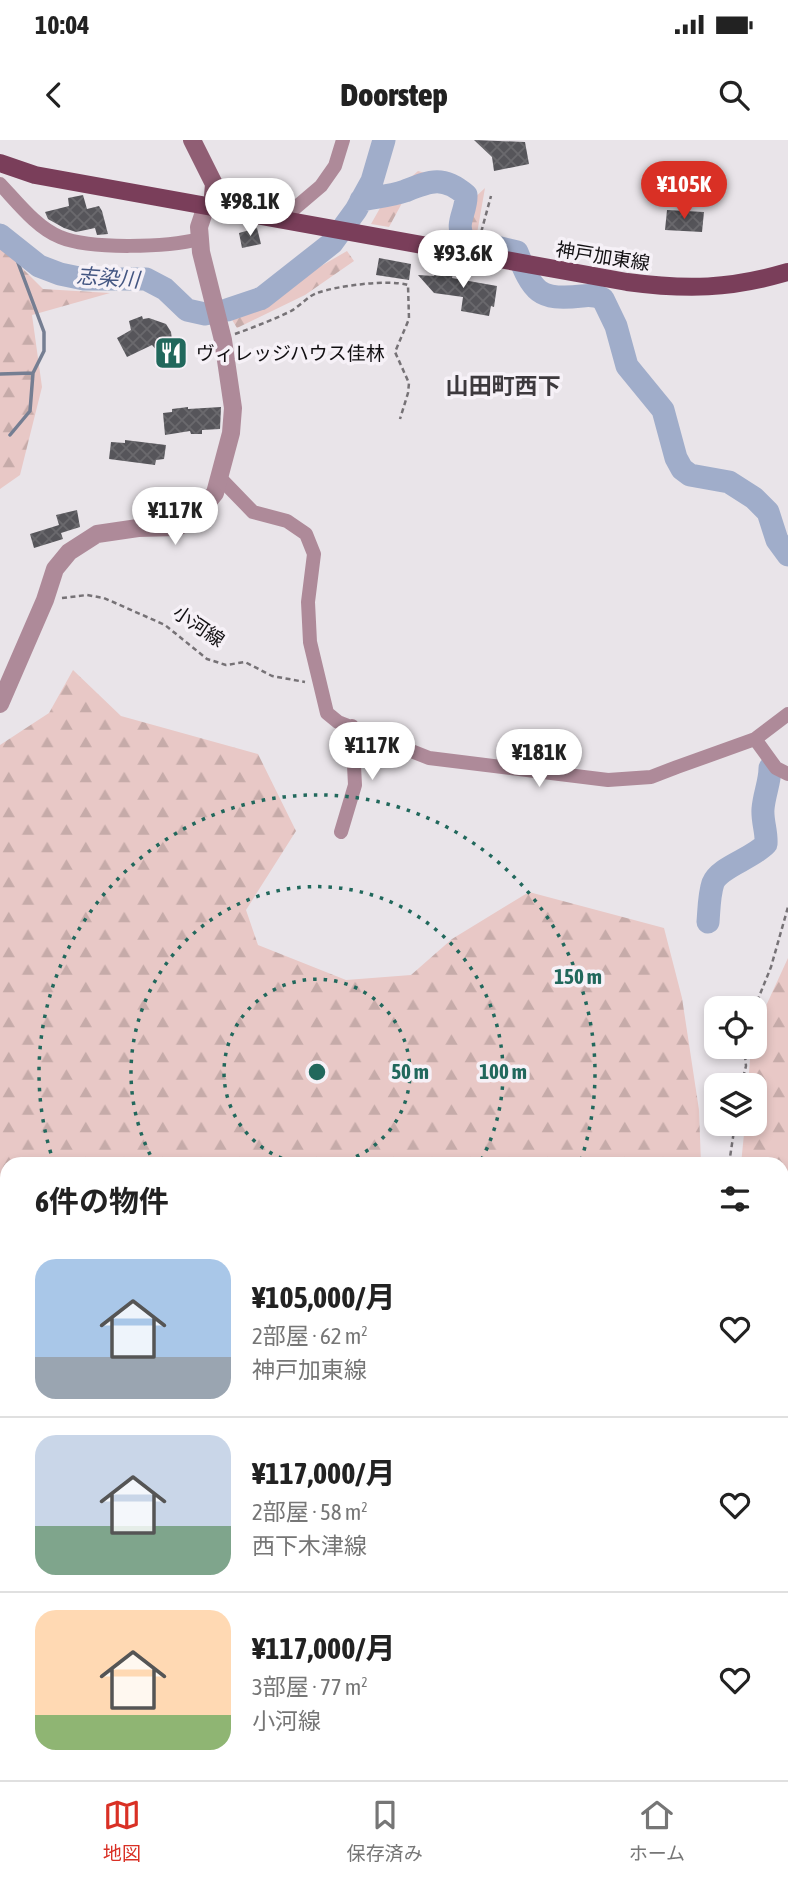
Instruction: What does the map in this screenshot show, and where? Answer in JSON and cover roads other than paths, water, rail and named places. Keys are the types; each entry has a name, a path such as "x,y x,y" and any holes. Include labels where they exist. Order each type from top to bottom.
{"main road":[{"path":"192,140 214,184 210,201"},
{"name":"神戸加東線","path":"0,163 35,175 210,201 287,221 370,237 665,287 699,289 751,283 788,272"}],"street":[{"path":"287,221 321,186 335,166 343,140"},
{"path":"0,184 48,230 68,240 103,244 201,246"},
{"path":"0,704 45,600 55,569 69,552 97,534 138,528 178,527 197,515 215,493 231,433 233,408 221,334 201,246 199,227 210,201"},
{"path":"220,478 253,512 287,521 306,534 314,554 308,602 310,642 318,685 327,713 338,722 429,758 608,780 651,777 755,739 788,714"},
{"path":"341,832 355,785 352,726"},
{"path":"755,739 776,768 788,774"}],"waterway":[{"name":"志染川","path":"0,235 39,266 60,274 84,279 146,279 165,289 187,310 205,314 227,310 262,298 332,243 356,210 372,181 384,140"},
{"path":"361,200 443,182 466,195 460,228 464,239 517,252 533,285 546,295 593,296 603,299 616,326 627,366 663,410 676,458 682,469 690,475 729,482 754,498 768,512 777,540 788,555"},
{"path":"10,435 30,411 33,373 44,351 44,332 11,244"},
{"path":"0,374 33,373"},
{"path":"708,922 711,892 716,877 766,844 763,809 770,768"}],"place":[{"name":"ヴィレッジハウス佳林","path":"171,353"}],"district":[{"name":"山田町西下","path":"503,386"}]}
